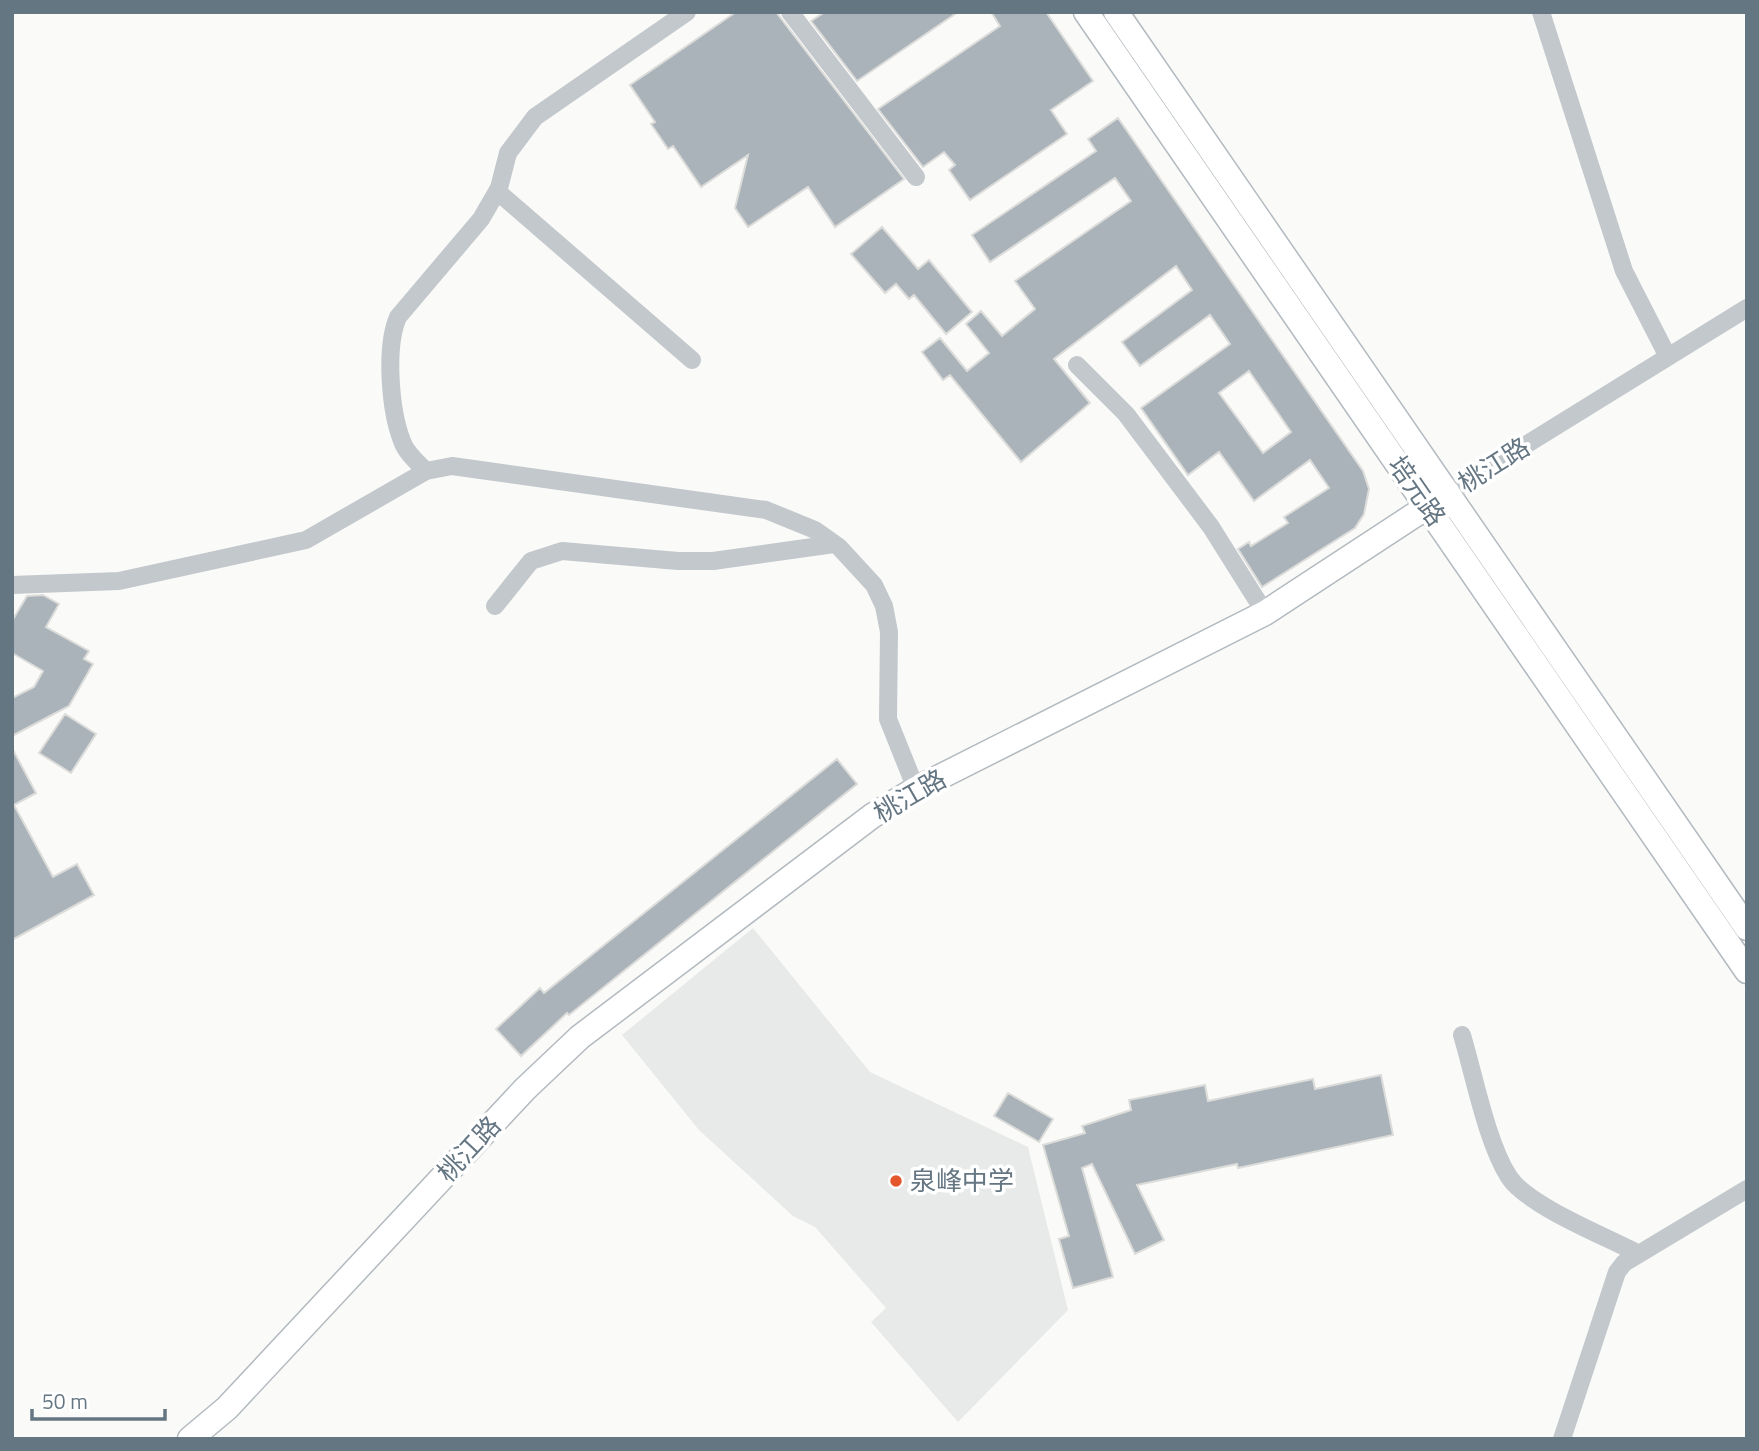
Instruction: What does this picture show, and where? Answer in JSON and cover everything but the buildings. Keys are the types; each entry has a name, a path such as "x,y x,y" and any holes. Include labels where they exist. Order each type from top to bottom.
{"main road":[{"name":"培元路","path":"1086,12 1747,928"},
{"name":"培元路","path":"1116,12 1747,971"},
{"name":"桃江路","path":"190,1439 227,1408 525,1089 580,1037 872,816 916,789 1265,613 1438,500"}],"street":[{"path":"426,471 402,443 391,393 392,330 398,317 468,238 498,192 508,153 535,117 687,12"},
{"path":"790,12 916,177"},
{"path":"1542,12 1624,271 1668,357"},
{"path":"498,192 692,360"},
{"name":"桃江路","path":"1438,500 1747,308"},
{"path":"1077,365 1126,414 1211,527 1265,613"},
{"path":"12,585 119,581 306,540 426,471 452,466 766,510 815,530 834,544 874,585 884,606 889,632 888,719 916,789"},
{"path":"495,606 531,561 562,551 678,561 713,561 834,544"},
{"path":"1462,1035 1497,1152 1510,1178 1534,1200 1637,1253"},
{"path":"1562,1439 1617,1272 1637,1253 1747,1189"}],"shaded area":[{"name":"泉峰中学","path":"753,928 870,1072 1028,1147 1068,1310 958,1422 871,1322 886,1308 815,1227 793,1216 699,1130 622,1035"}],"place":[{"name":"泉峰中学","path":"896,1181"}]}
